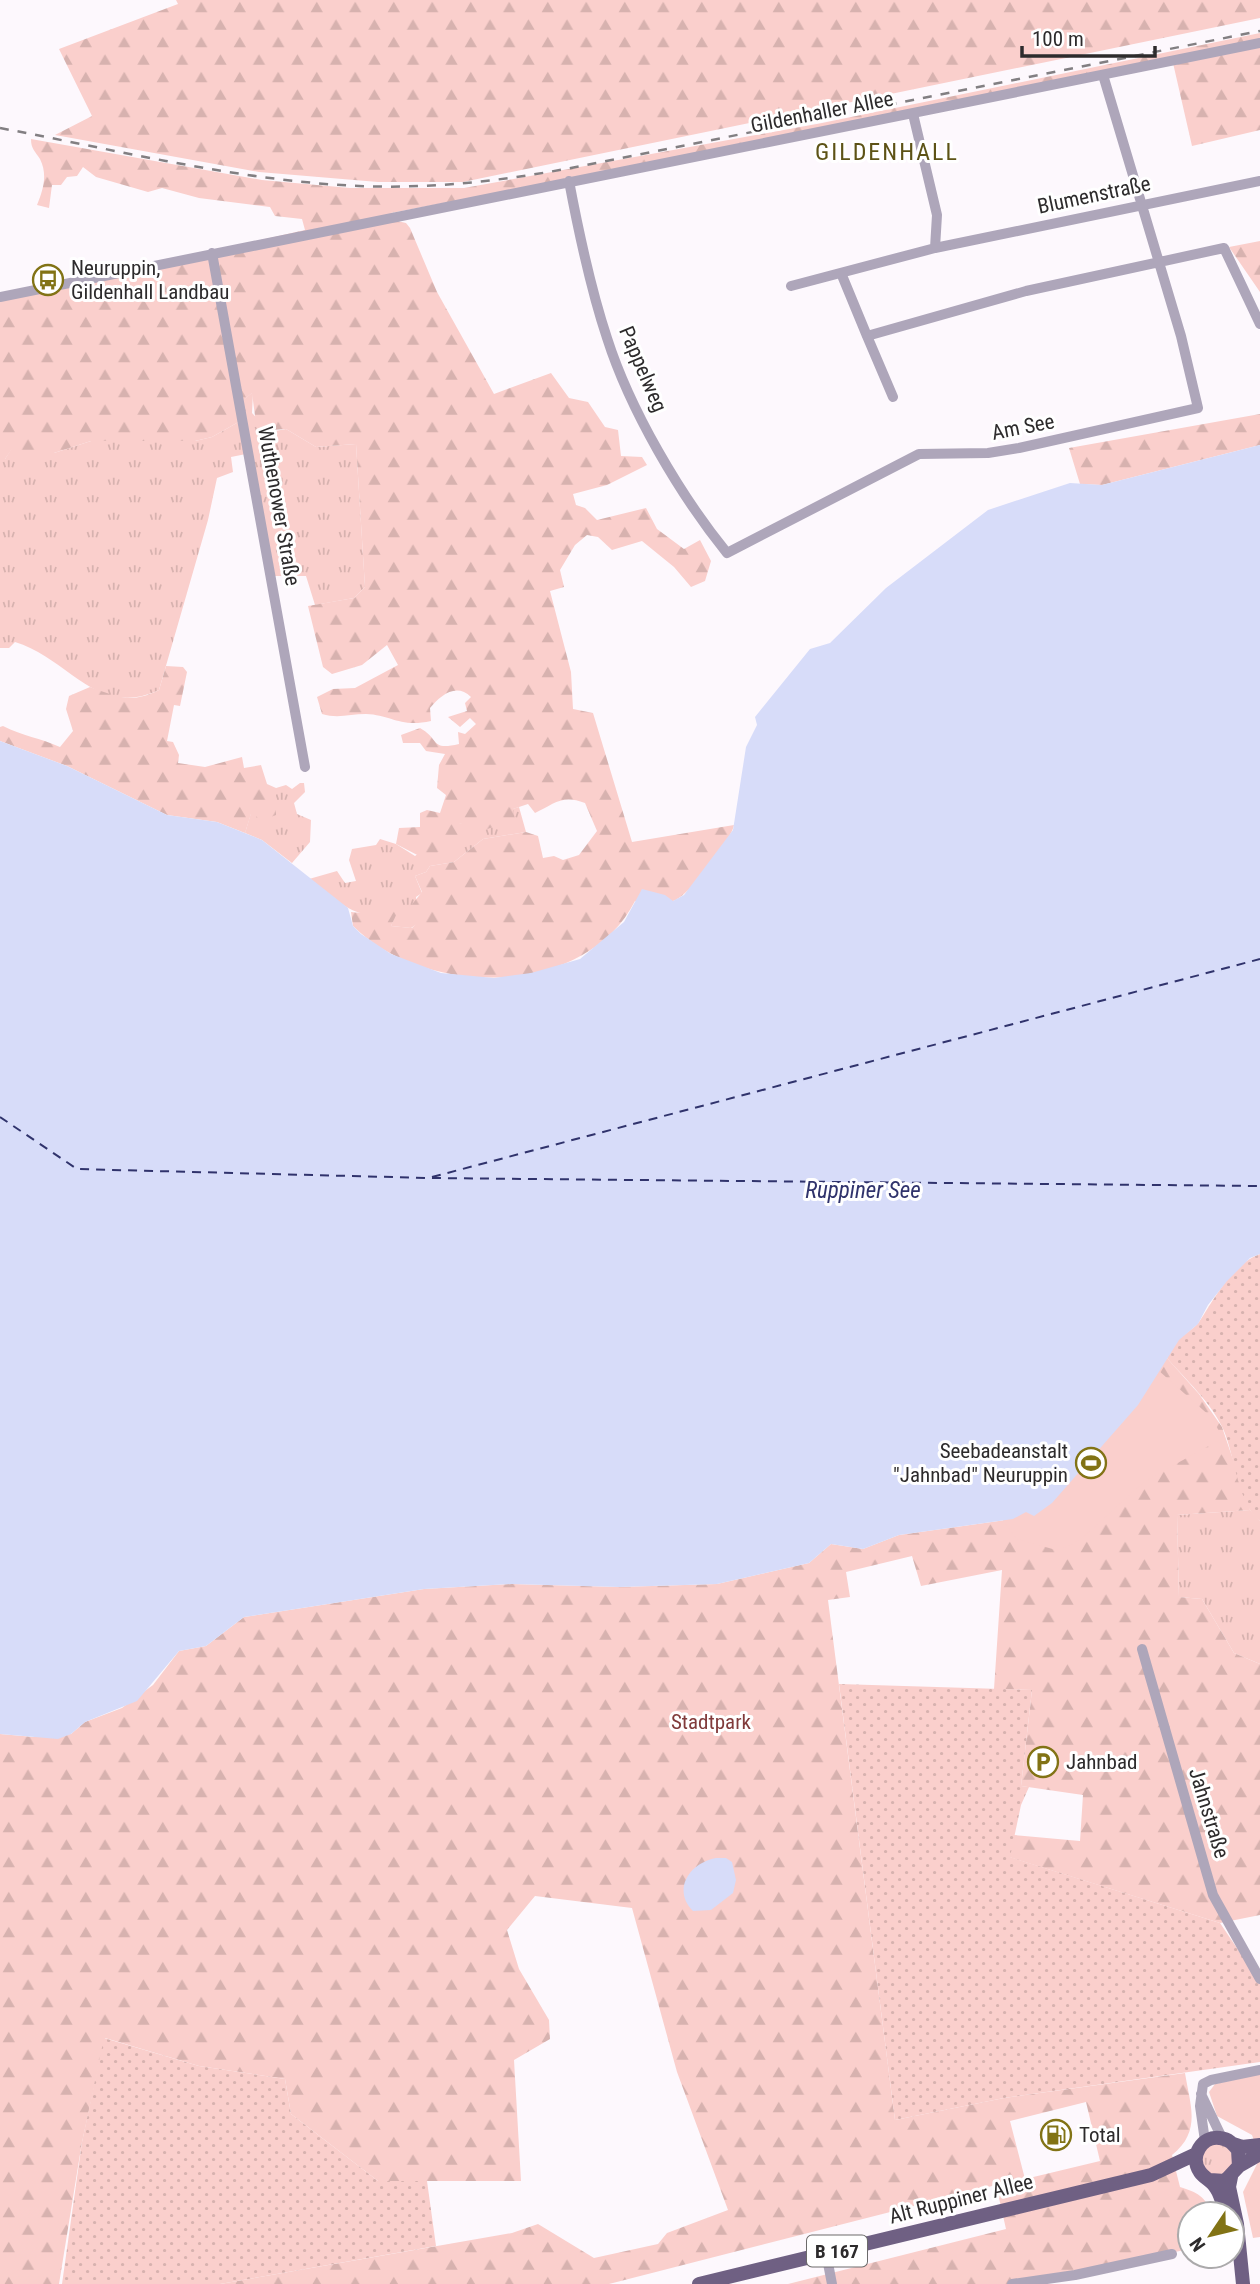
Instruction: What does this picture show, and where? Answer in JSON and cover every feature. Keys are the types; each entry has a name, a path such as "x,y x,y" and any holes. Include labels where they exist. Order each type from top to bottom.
{"main road":[{"path":"1221,2200 1217,2189 1206,2177 1196,2154 1205,2141 1260,2145"},
{"path":"1228,2141 1238,2150 1235,2172 1229,2187 1230,2200"},
{"name":"Alt Ruppiner Allee","path":"699,2284 1151,2175 1196,2154"},
{"name":"B 167","path":"1206,2177 1235,2172 1260,2154"},
{"name":"Alt Ruppiner Allee","path":"1151,2175 1206,2177"}],"street":[{"name":"Gildenhaller Allee","path":"212,253 569,181 640,170 1260,43"},
{"name":"Am See","path":"727,553 919,454 988,453 1019,448 1198,408 1160,264 1103,75"},
{"path":"913,114 937,215 935,248"},
{"name":"Pappelweg","path":"569,181 584,256 615,358 649,432 694,510 727,553"},
{"name":"Blumenstraße","path":"791,286 935,248 1260,181"},
{"path":"867,336 1026,291 1224,248 1260,324"},
{"path":"0,297 212,253"},
{"name":"Wuthenower Straße","path":"212,253 305,766"},
{"path":"841,273 893,397"},
{"name":"Jahnstraße","path":"1142,1649 1213,1895 1259,1975"},
{"path":"1205,2141 1201,2094 1203,2084 1260,2070"},
{"path":"1201,2094 1228,2141"},
{"path":"826,2253 832,2284"},
{"path":"1012,2284 1076,2279 1172,2254"}],"green space":[{"path":"176,0 1260,0 1260,18 463,182 378,182 259,172 55,135 92,116 59,49 178,4"},
{"path":"1260,33 1260,130 1192,146 1173,63 391,213 393,220 406,223 410,228 437,292 494,394 551,373 569,398 588,402 605,427 618,430 621,456 642,457 647,465 607,485 573,494 576,505 585,508 597,520 646,508 657,529 684,549 700,540 711,561 705,581 691,587 674,567 642,541 612,550 598,537 587,535 575,545 560,570 564,587 550,591 571,672 573,709 593,713 632,842 734,825 708,868 680,897 664,902 635,901 611,933 580,956 543,971 502,977 461,976 420,966 384,950 353,926 351,912 398,911 391,926 412,928 416,924 406,921 409,908 422,892 415,876 426,872 430,866 454,862 483,839 526,832 538,836 543,858 554,856 563,860 579,855 597,831 585,803 564,800 535,813 528,804 513,809 515,819 482,831 459,823 466,838 425,859 396,844 399,828 420,827 420,813 427,810 440,813 446,795 437,788 439,765 445,754 426,751 420,743 403,743 401,735 420,728 439,745 450,746 459,744 458,732 465,734 476,724 470,718 460,727 448,717 467,711 465,703 471,697 460,691 443,695 430,708 431,721 420,723 366,714 322,714 317,697 333,689 355,688 398,665 387,645 362,665 332,674 323,667 308,606 354,598 365,587 356,444 316,447 286,429 257,431 252,393 240,403 242,420 212,437 195,441 91,441 54,453 19,458 12,449 5,459 0,459 0,299 305,230 302,219 275,216 270,207 199,198 162,188 148,192 96,177 83,167 77,176 67,177 61,185 52,185 49,208 37,205 43,188 44,171 31,139 262,180 350,188 464,188 822,123"},
{"path":"1260,241 1260,292 1229,247"},
{"path":"253,392 252,413 270,432 286,429 316,447 356,444 365,587 354,598 315,605 306,576 275,576 242,401"},
{"path":"1260,414 1260,445 1102,485 1080,484 1069,448"},
{"path":"242,420 246,454 231,457 233,472 217,478 208,520 159,690 137,697 118,697 100,692 34,650 15,642 9,648 0,648 0,459 5,459 12,448 54,453 91,441 195,441 212,437"},
{"path":"166,666 183,667 187,672 180,706 174,705 167,741 173,742 179,755 178,763 205,767 242,757 244,768 261,765 267,784 276,788 276,815 263,820 251,814 245,833 217,822 167,815 67,766 0,741 0,727 3,726 60,747 73,731 66,709 69,696 90,687 125,698 140,697 159,690"},
{"path":"304,783 305,792 294,803 297,814 311,820 310,842 292,863 262,840 245,833 251,813 275,815 276,788 286,785 292,789"},
{"path":"519,807 526,832 483,839 454,862 430,866 426,872 415,876 422,893 416,897 417,924 411,928 391,926 397,911 370,914 354,911 309,879 337,871 345,883 356,881 349,860 352,849 376,845 380,839 396,844 415,856 459,823 467,824"},
{"path":"1260,1254 1260,1521 1253,1514 1242,1492 1228,1441 1219,1421 1198,1392 1166,1357 1179,1339 1199,1322 1232,1274"},
{"name":"Stadtpark","path":"1166,1357 1199,1394 1222,1427 1250,1510 1177,1515 1179,1597 1202,1599 1234,1653 1260,1664 1260,1915 1220,1923 1009,1857 1014,1835 1080,1841 1083,1795 1021,1786 1032,1690 994,1689 1002,1570 921,1586 912,1556 846,1572 850,1597 828,1600 895,2120 1004,2098 1185,2073 1191,2107 1191,2127 1181,2146 1172,2155 1180,2187 1204,2200 1176,2200 1176,2252 1012,2284 788,2284 1006,2229 996,2185 609,2284 220,2284 512,2233 538,2224 594,2258 658,2244 667,2233 728,2210 677,2072 632,1908 535,1896 507,1930 519,1969 549,2020 550,2039 514,2060 521,2181 378,2181 291,2114 285,2079 199,2066 105,2038 82,2142 59,2284 0,2284 0,1734 34,1737 71,1734 85,1722 122,1708 153,1685 179,1651 206,1646 244,1617 424,1589 512,1584 619,1587 717,1584 809,1563 831,1544 863,1549 899,1535 1013,1519 1153,1378","holes":["1086,2102 1100,2161 1025,2179 1010,2121"]},
{"name":"Seebadeanstalt \"Jahnbad\" Neuruppin","path":"1158,1370 1211,1417 1223,1438 1145,1481 1081,1539 1067,1547 1056,1550 1017,1539 1002,1519 1013,1518"},
{"path":"1250,1510 1260,1521 1260,1664 1234,1653 1202,1599 1179,1597 1177,1515"},
{"path":"839,1684 1032,1690 1021,1786 1029,1787 1021,1805 1010,1857 1220,1923 1260,1982 1260,2062 1004,2098 895,2120"},
{"path":"104,2038 199,2066 285,2079 291,2114 378,2181 427,2181 436,2246 220,2284 62,2284 82,2142"},
{"path":"1260,2074 1260,2158 1252,2135 1217,2116 1209,2092 1215,2084"},
{"path":"1217,2144 1228,2149 1233,2160 1228,2171 1217,2176 1206,2171 1201,2160 1206,2149"},
{"path":"1260,2158 1260,2237 1253,2238 1243,2192"}],"water":[{"name":"Ruppiner See","path":"1260,445 1260,1254 1250,1258 1227,1281 1208,1305 1198,1324 1179,1340 1138,1405 1052,1503 1034,1516 1026,1512 1013,1519 899,1535 863,1549 831,1544 809,1563 717,1584 619,1587 512,1584 424,1589 244,1617 206,1646 179,1651 137,1701 85,1722 71,1734 58,1739 0,1734 0,741 67,766 167,815 217,822 262,840 348,908 353,926 391,954 441,973 494,978 531,973 580,959 624,922 642,889 665,895 673,901 684,895 733,830 746,747 757,725 755,717 810,649 830,643 886,588 988,510 1070,483 1102,485"},
{"path":"716,1858 726,1858 732,1862 736,1880 733,1893 711,1910 693,1911 684,1895 686,1879 698,1865"}],"ferry route":[{"path":"432,1177 1260,959"},
{"path":"0,1117 77,1169 428,1178 1260,1186"}],"railway":[{"path":"0,128 269,178 359,186 439,185 518,177 571,168 1260,31"}],"place":[{"name":"Neuruppin, Gildenhall Landbau","path":"48,280"},
{"name":"Seebadeanstalt \"Jahnbad\" Neuruppin","path":"1091,1463"},
{"name":"Jahnbad","path":"1043,1762"},
{"name":"Total","path":"1056,2135"}],"district":[{"name":"GILDENHALL","path":"887,152"}]}
